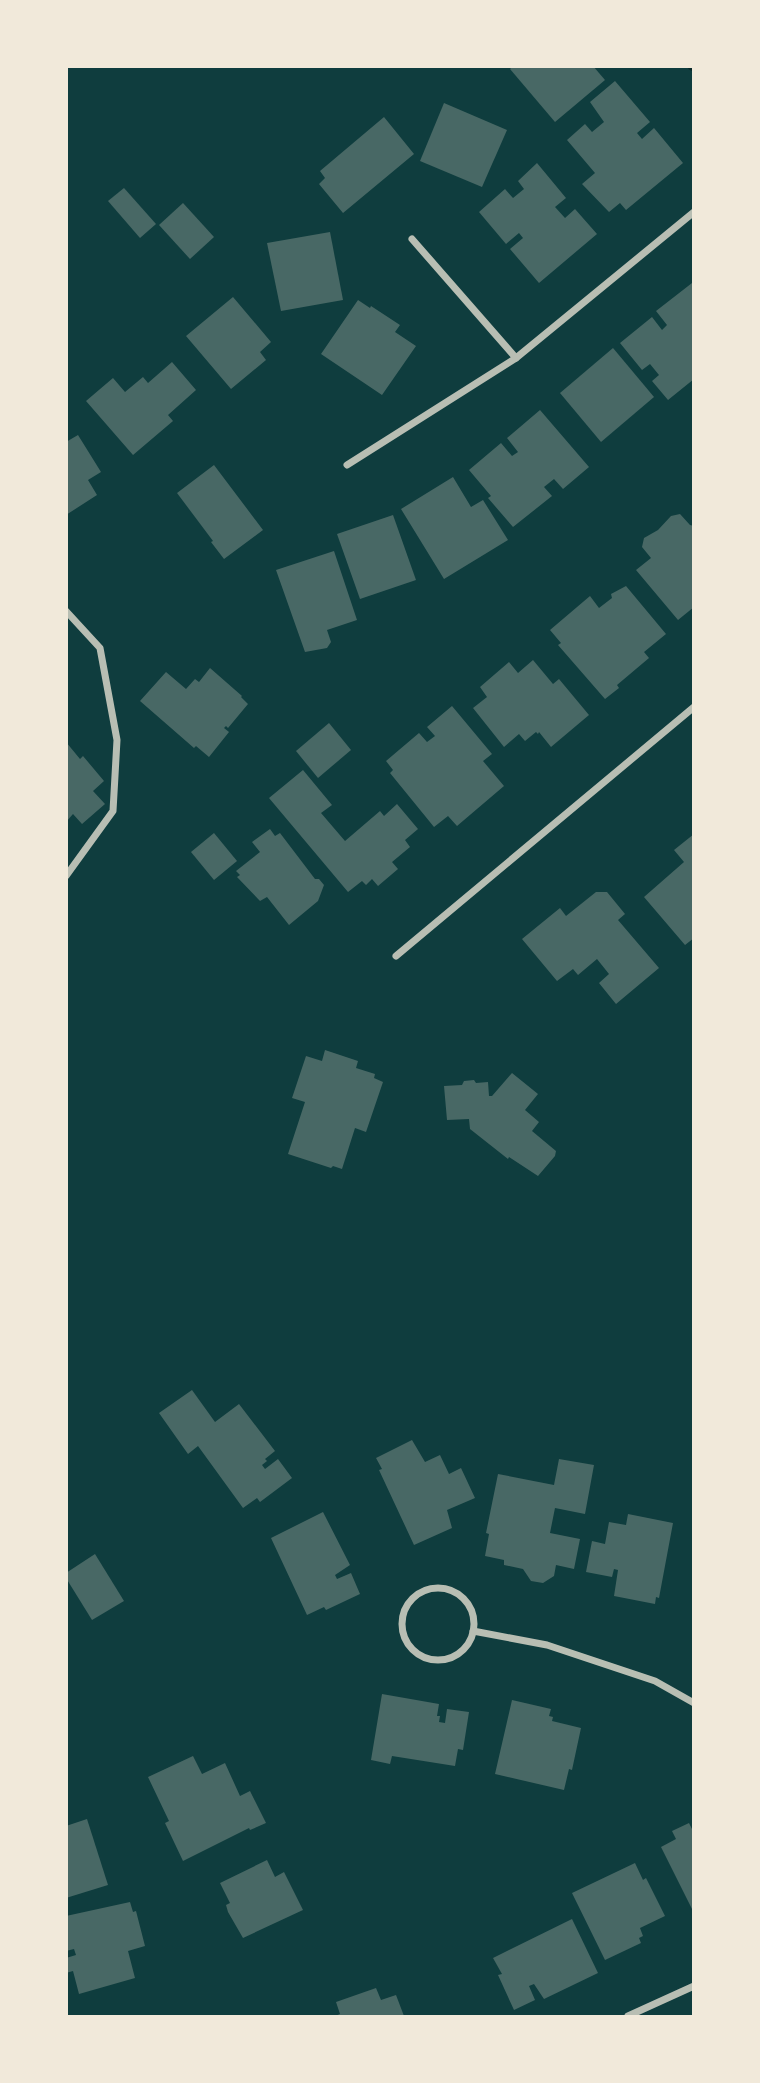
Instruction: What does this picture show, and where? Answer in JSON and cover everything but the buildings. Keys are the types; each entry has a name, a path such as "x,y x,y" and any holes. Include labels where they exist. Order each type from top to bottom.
{"street":[{"path":"347,465 516,358 694,212"},
{"path":"412,239 516,358"},
{"path":"66,611 100,648 117,740 113,811 66,876"},
{"path":"396,956 694,707"},
{"path":"430,1589 444,1589 457,1594 467,1604 473,1616 473,1630 468,1643 458,1653 446,1660 432,1660 419,1655 408,1645 402,1618 407,1605 414,1597 430,1589"},
{"path":"473,1630 547,1645 655,1681 694,1703"},
{"path":"628,2017 694,1986"}]}
